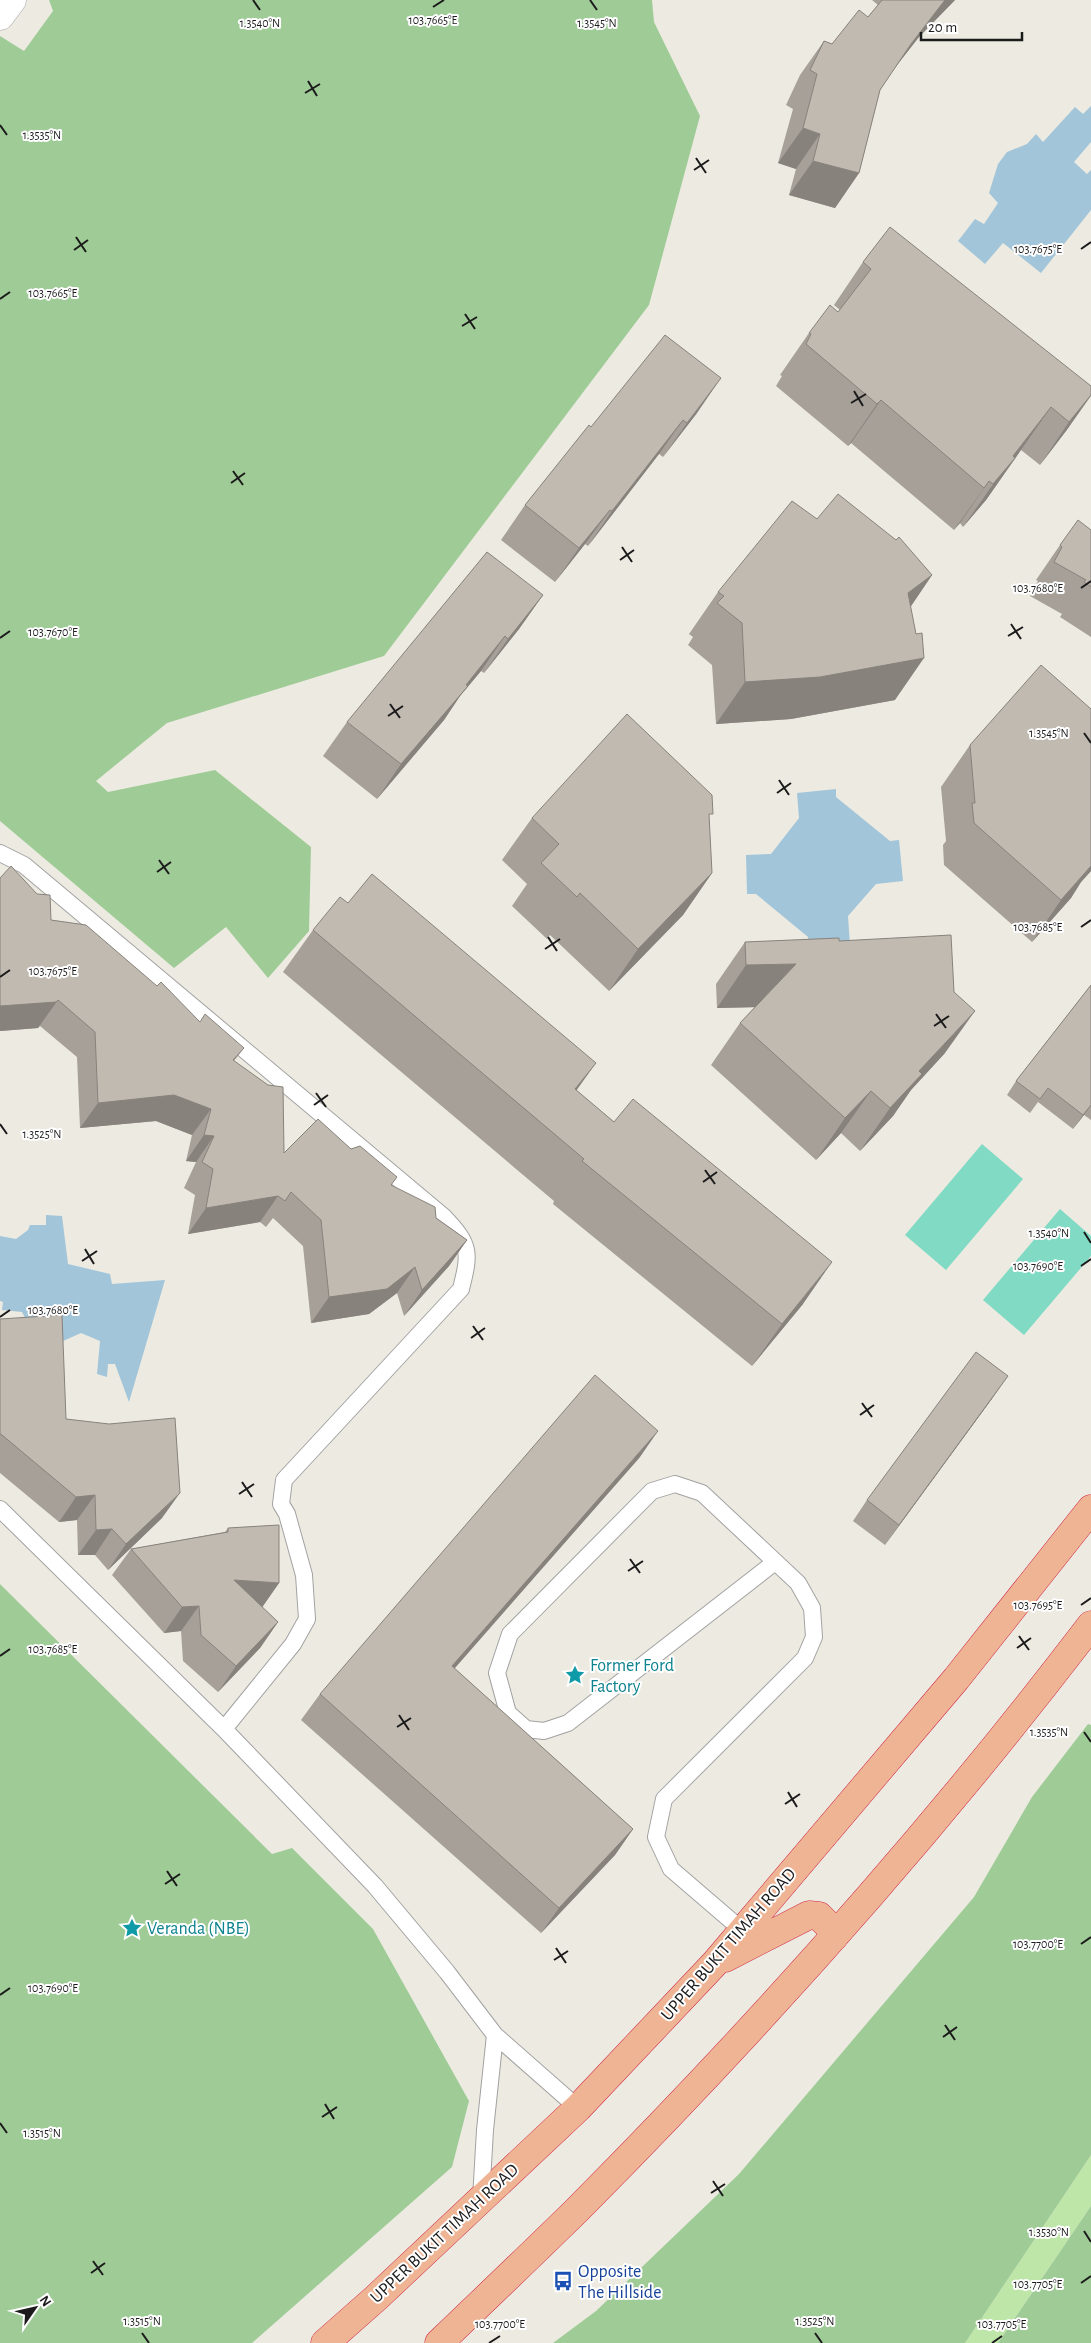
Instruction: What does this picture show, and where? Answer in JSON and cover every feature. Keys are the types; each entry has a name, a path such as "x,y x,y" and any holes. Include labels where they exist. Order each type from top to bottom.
{"highway":[{"name":"UPPER BUKIT TIMAH ROAD","path":"325,2343 578,2108 716,1962 956,1679 1091,1509"},
{"path":"1066,1540 1091,1521"},
{"path":"439,2343 575,2211 654,2130 834,1937 972,1776 1091,1626"},
{"path":"716,1962 809,1915 819,1916 828,1925 834,1937"}],"street":[{"path":"0,16 12,0"}],"lane":[{"path":"0,853 24,865 444,1217 461,1235 468,1259 461,1289 284,1480 281,1504 287,1514 304,1575 307,1619 293,1644 224,1729"},
{"path":"742,1930 671,1869 656,1836 664,1799 805,1658 814,1637 812,1608 798,1583 702,1493 675,1484 652,1491 510,1634 498,1674 508,1713 526,1729 544,1731 568,1723 775,1562"},
{"path":"0,1509 224,1729 375,1886 447,1972 495,2035 578,2108"},
{"path":"481,2199 484,2130 495,2035"}],"green space":[{"path":"49,0 652,0 654,22 700,116 649,305 384,656 167,723 96,781 108,792 215,770 311,847 309,931 268,978 226,927 174,968 0,821 0,36 24,51 53,11"},
{"path":"982,1144 1023,1179 946,1270 905,1235"},
{"path":"1060,1209 1091,1236 1091,1256 1024,1335 983,1300"},
{"path":"0,1584 272,1854 292,1848 373,1929 469,2101 452,2167 252,2343 0,2343"},
{"path":"1088,1724 1091,1725 1091,2155 965,2343 553,2343 596,2311 739,2174 974,1897 1032,1797"},
{"path":"1091,2155 1091,2206 998,2343 965,2343"},
{"path":"1091,2206 1091,2343 998,2343"}],"water":[{"path":"1091,106 1091,142 1074,162 1087,174 1091,170 1091,210 1041,273 1003,243 985,264 958,241 975,219 984,224 998,203 989,193 998,164 1007,152 1027,144 1036,134 1043,142 1075,107 1083,114"},
{"path":"836,789 836,797 890,841 899,840 903,881 876,884 848,916 850,945 809,948 808,937 756,894 747,894 746,855 771,854 799,818 797,793"},
{"path":"46,1215 62,1216 68,1264 110,1274 112,1284 165,1280 129,1402 115,1364 108,1364 107,1377 97,1374 100,1341 81,1333 61,1342 47,1360 22,1312 2,1310 3,1302 0,1301 0,1236 16,1239 28,1230 30,1225 46,1225"}],"building":[{"path":"882,0 945,0 911,44 880,90 859,173 813,161 820,134 803,128 817,74 810,70 824,41 832,44 859,10 868,17"},
{"path":"890,227 1091,386 1091,395 1069,422 1051,407 1013,456 1015,458 993,484 989,481 984,488 881,400 877,404 806,344 811,334 809,333 830,305 838,312 871,269 863,262"},
{"path":"665,335 721,378 687,423 683,420 612,511 610,510 579,548 525,505"},
{"path":"838,494 896,540 899,537 932,575 908,593 916,634 922,633 924,658 820,677 745,682 742,623 717,603 724,596 718,592 792,501 817,519"},
{"path":"1078,520 1091,530 1091,587 1084,582 1086,580 1054,562 1062,547 1060,545"},
{"path":"487,552 543,595 508,639 505,636 466,685 468,686 401,764 347,722"},
{"path":"1041,665 1091,709 1091,866 1061,900 974,823 972,803 975,803 970,745"},
{"path":"627,714 712,795 713,814 709,814 712,873 638,949 580,893 577,897 541,863 559,844 532,818"},
{"path":"11,866 37,894 50,895 51,920 86,925 157,986 161,982 200,1022 205,1014 244,1048 233,1060 268,1085 283,1087 284,1153 318,1119 351,1149 360,1146 397,1177 391,1185 435,1207 436,1218 467,1240 422,1290 415,1267 387,1289 329,1297 321,1220 291,1192 285,1201 278,1196 206,1208 213,1169 202,1162 214,1136 204,1135 211,1109 174,1095 98,1103 95,1032 58,1000 56,1002 0,1006 0,878"},
{"path":"372,874 596,1063 575,1089 614,1122 633,1099 832,1262 782,1324 582,1161 584,1159 313,930 340,897 348,903"},
{"path":"951,935 954,992 975,1011 919,1071 922,1074 890,1108 871,1091 845,1118 740,1023 796,964 746,965 745,942 839,938 839,941"},
{"path":"1091,985 1091,1105 1083,1115 1048,1088 1040,1099 1016,1081"},
{"path":"62,1315 66,1419 109,1424 175,1418 180,1493 126,1544 112,1529 96,1530 95,1495 76,1497 0,1434 0,1319"},
{"path":"976,1352 1008,1376 899,1525 867,1500"},
{"path":"595,1375 658,1431 452,1666 633,1829 559,1908 320,1694"},
{"path":"279,1525 279,1583 234,1580 278,1622 236,1666 201,1635 199,1606 182,1607 131,1549 228,1532 228,1528"}],"place":[{"name":"Former Ford Factory","path":"575,1675"},
{"name":"Veranda (NBE)","path":"132,1928"},
{"name":"Opposite The Hillside","path":"563,2281"}]}
